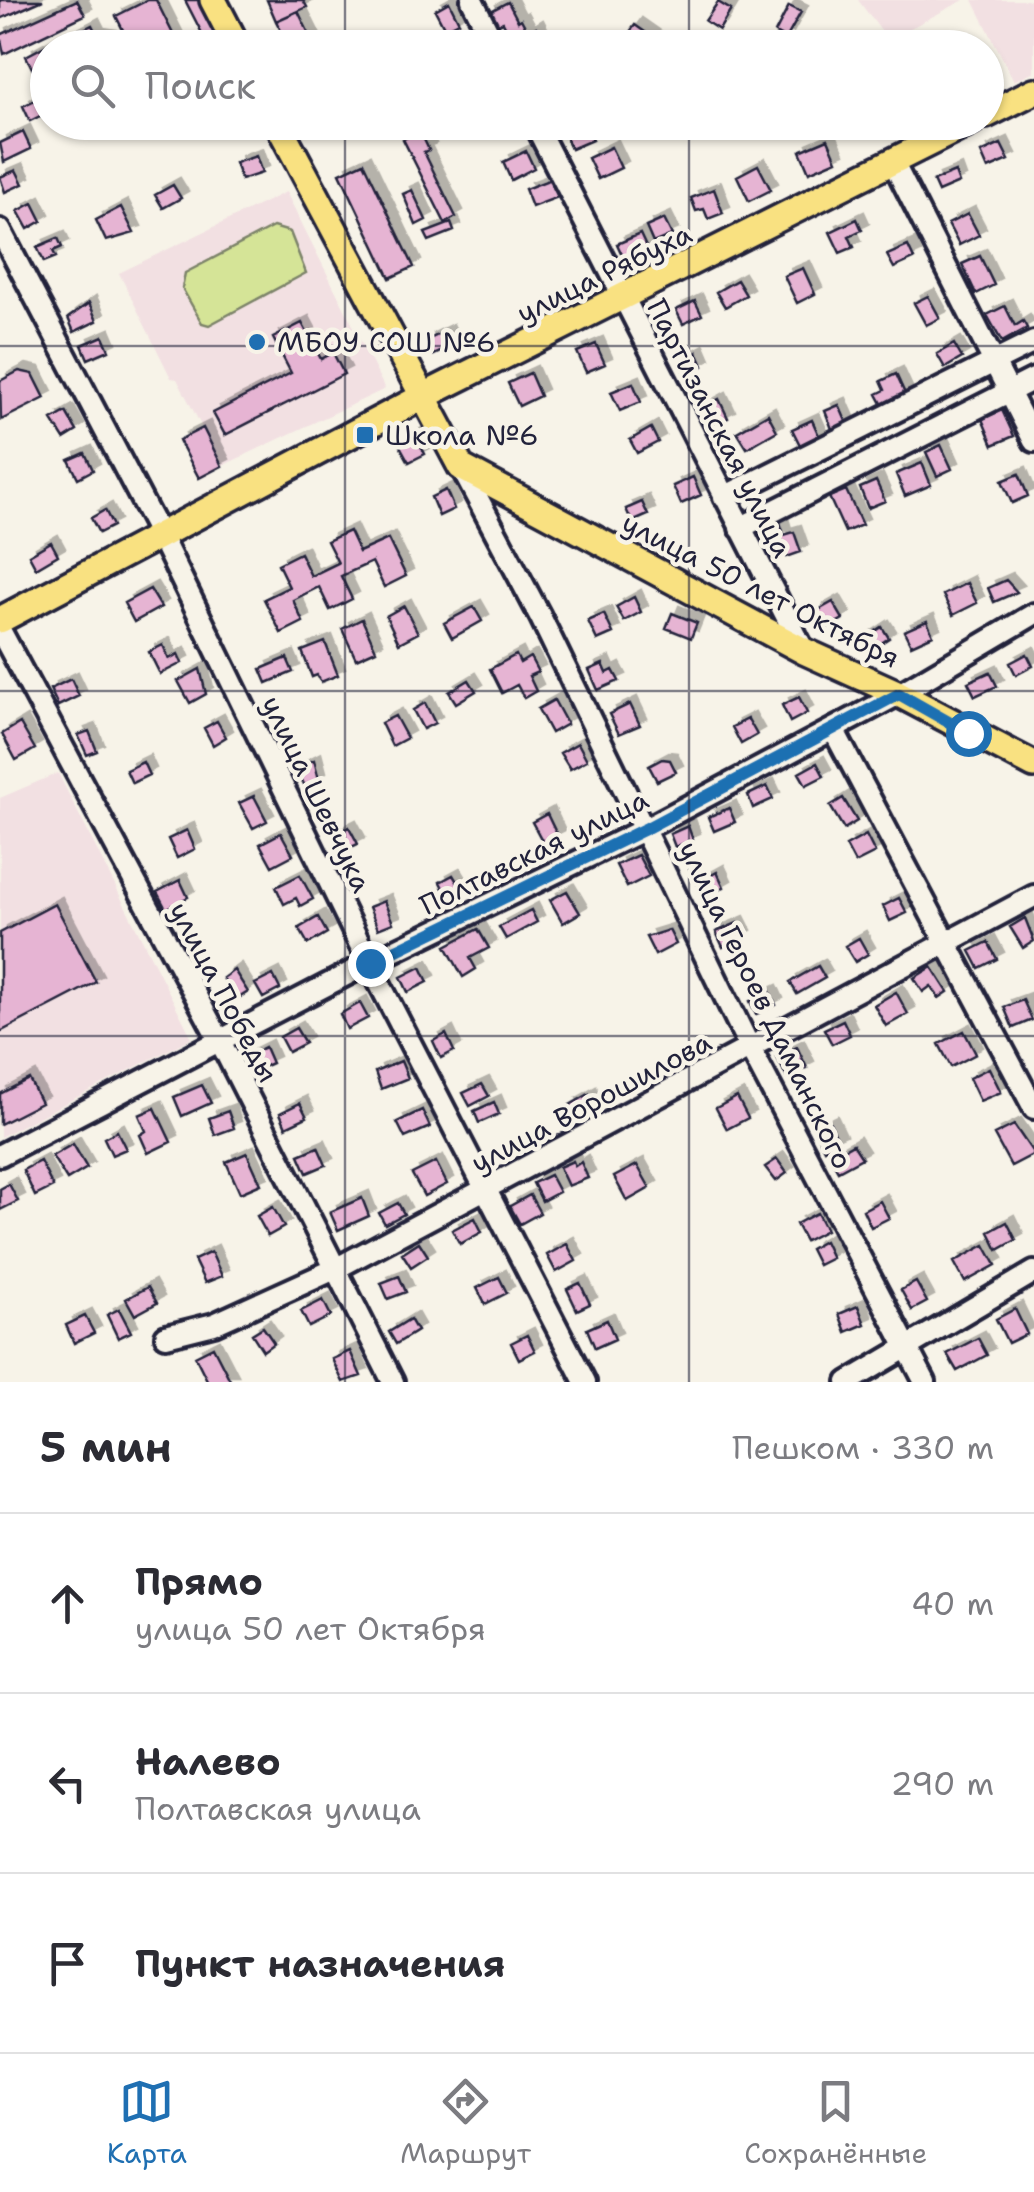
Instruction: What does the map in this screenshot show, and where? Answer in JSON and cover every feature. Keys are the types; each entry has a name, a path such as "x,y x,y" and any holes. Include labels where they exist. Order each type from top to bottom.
{"main road":[{"path":"213,0 229,30"},
{"path":"1004,106 1034,90"},
{"name":"улица Героев Даманского","path":"286,140 462,467"},
{"name":"улица Рябуха","path":"0,620 422,397 936,140"},
{"name":"улица 50 лет Октября","path":"462,467 804,651 899,694 1034,764"}],"street":[{"path":"472,0 487,30"},
{"name":"Партизанская улица","path":"543,140 804,651"},
{"path":"893,162 1034,440"},
{"name":"улица Шевчука","path":"0,230 161,537 370,963 584,1382"},
{"path":"724,497 1034,342"},
{"path":"740,528 1034,379"},
{"name":"улица Героев Даманского","path":"462,467 645,829 750,1048 925,1382"},
{"name":"Полтавская улица","path":"0,1155 370,963 645,829 899,694 1034,614"},
{"name":"улица Победы","path":"0,630 220,1041 393,1382"},
{"path":"833,729 1034,1108"},
{"name":"улица Ворошилова","path":"166,1336 214,1324 336,1269 1034,896"},
{"path":"848,1382 1034,1272"}],"shaded area":[{"path":"858,0 964,0 907,30 880,30"},
{"path":"973,0 1034,0 1034,71 1014,81 1004,61 1004,30 988,30"},
{"name":"МБОУ СОШ №6","path":"286,192 385,389 222,466 177,379 171,378 119,273"},
{"path":"58,773 192,1038 0,1137 0,798"}],"green space":[{"path":"273,227 290,232 306,273 209,325 202,323 182,288 185,273"}],"building":[{"path":"0,0 43,0 0,19"},
{"path":"77,0 85,15 54,30 30,30 30,41 4,54 0,35"},
{"path":"156,0 171,30 123,30 116,16"},
{"path":"185,0 200,0 215,30 200,30"},
{"path":"267,0 303,0 307,7 276,21"},
{"path":"449,2 459,22 445,29 435,10"},
{"path":"508,2 527,30 507,30 503,22 496,25 489,12"},
{"path":"718,2 731,10 719,30 705,21"},
{"path":"789,6 801,12 791,30 777,30"},
{"path":"298,11 307,30 281,30 276,21"},
{"path":"30,102 30,121 23,106"},
{"path":"23,132 31,149 4,162 0,143"},
{"path":"404,140 424,140 429,150 424,152 456,217 445,223"},
{"path":"567,140 592,140 571,149"},
{"path":"828,140 837,160 809,172 800,151"},
{"path":"1001,144 1009,160 988,169 981,153"},
{"path":"611,147 621,168 598,179 588,158"},
{"path":"526,151 534,168 511,180 503,162"},
{"path":"256,156 262,173 241,180 235,163"},
{"path":"364,162 414,267 390,278 340,173"},
{"path":"758,165 771,190 749,201 737,176"},
{"path":"16,170 23,184 5,192 0,177"},
{"path":"955,172 959,183 938,192 933,181"},
{"path":"551,179 558,197 532,207 525,189"},
{"path":"173,185 181,198 163,208 155,195"},
{"path":"714,189 723,213 708,219 704,209 696,211 691,198"},
{"path":"412,190 426,220 416,225 403,194"},
{"path":"33,203 42,221 28,229 18,211"},
{"path":"121,207 134,233 106,241 96,220"},
{"path":"968,214 979,235 959,245 948,224"},
{"path":"664,219 672,235 653,243 646,227"},
{"path":"857,219 862,230 849,236 854,247 840,253 830,232"},
{"path":"451,223 454,231 429,241 425,233"},
{"path":"640,234 647,249 624,259 617,244"},
{"path":"58,238 62,247 53,251 56,257 44,262 37,247"},
{"path":"908,246 914,259 894,268 887,255"},
{"path":"980,256 994,285 976,294 962,264"},
{"path":"803,268 815,294 797,303 784,276"},
{"path":"737,280 746,295 725,307 716,292"},
{"path":"928,296 940,318 926,325 914,303"},
{"path":"695,301 702,315 683,324 676,310"},
{"path":"89,303 97,321 74,332 68,318"},
{"path":"1005,306 1015,326 1023,321 1027,328 1002,342 987,315"},
{"path":"302,323 321,359 333,353 344,374 225,435 213,413 291,373 273,338"},
{"path":"446,331 453,346 434,355 427,340"},
{"path":"103,336 109,350 88,359 82,345"},
{"path":"596,344 605,364 586,372 577,352"},
{"path":"954,344 962,358 945,368 937,354"},
{"path":"697,352 703,366 686,374 680,361"},
{"path":"19,371 33,374 45,398 1,420 0,381"},
{"path":"530,373 540,396 519,406 508,383"},
{"path":"896,374 906,396 884,407 877,394 885,390 881,381"},
{"path":"633,383 641,402 620,411 611,392"},
{"path":"719,399 728,418 710,427 701,409"},
{"path":"839,405 849,428 834,434 825,411"},
{"path":"1002,410 1014,436 993,445 982,419"},
{"path":"66,412 77,431 64,439 52,420"},
{"path":"768,414 777,431 747,448 737,432"},
{"path":"812,420 820,438 801,447 792,429"},
{"path":"203,428 222,466 199,478 179,440"},
{"path":"651,428 658,442 637,453 630,440"},
{"path":"415,435 425,454 409,462 399,444"},
{"path":"941,445 952,469 937,476 926,452"},
{"path":"85,453 93,470 78,478 69,460"},
{"path":"922,463 931,485 905,496 896,474"},
{"path":"1019,474 1028,496 1012,503 1002,481"},
{"path":"693,477 701,495 681,504 673,486"},
{"path":"876,481 885,501 868,508 860,488"},
{"path":"446,490 454,509 439,516 431,497"},
{"path":"846,490 862,525 845,532 829,497"},
{"path":"642,502 648,515 632,522 626,509"},
{"path":"105,510 113,526 99,533 91,518"},
{"path":"780,522 784,535 794,532 801,552 787,557 781,537 764,543 759,530"},
{"path":"349,531 359,552 388,539 406,576 384,587 372,562 341,576 352,599 330,610 319,587 293,600 303,622 281,633 264,599 289,587 278,564 300,553 311,576 338,563 327,541"},
{"path":"51,542 58,555 36,568 29,555"},
{"path":"1006,580 1017,592 994,602 988,588"},
{"path":"967,583 977,603 953,615 943,595"},
{"path":"150,589 161,607 134,622 124,603"},
{"path":"634,597 641,612 624,621 616,607"},
{"path":"833,602 843,619 827,628 817,611"},
{"path":"404,606 418,633 399,643 386,616"},
{"path":"474,607 482,621 452,638 444,623"},
{"path":"672,613 697,623 691,638 666,628"},
{"path":"604,614 613,633 597,640 588,621"},
{"path":"362,619 376,650 356,659 342,629"},
{"path":"927,621 933,635 911,645 904,631"},
{"path":"882,627 889,638 869,651 862,640"},
{"path":"325,642 338,675 321,682 317,675 312,677 302,651"},
{"path":"163,645 169,659 178,654 182,663 160,674 149,652"},
{"path":"1027,654 1033,666 1016,675 1010,663"},
{"path":"516,655 520,663 530,657 538,672 529,676 536,691 524,698 517,685 502,693 490,669"},
{"path":"287,658 293,672 267,683 261,669"},
{"path":"603,664 607,673 613,670 619,681 598,690 589,670"},
{"path":"200,669 206,694 190,703 178,681"},
{"path":"990,672 997,686 975,696 968,682"},
{"path":"71,679 79,696 58,706 50,689"},
{"path":"469,680 476,691 456,703 449,692"},
{"path":"799,697 807,713 790,722 782,705"},
{"path":"554,700 567,724 551,733 538,709"},
{"path":"425,703 435,723 423,729 413,710"},
{"path":"630,704 640,725 619,734 609,714"},
{"path":"395,716 407,738 392,746 381,723"},
{"path":"748,719 757,735 741,744 732,727"},
{"path":"217,721 226,737 213,745 204,728"},
{"path":"20,723 35,749 16,760 2,734"},
{"path":"89,731 97,751 87,755 78,735"},
{"path":"578,743 587,760 570,769 560,753"},
{"path":"662,759 670,760 676,772 657,781 649,766"},
{"path":"314,760 319,779 305,786 296,769"},
{"path":"143,762 149,775 132,783 126,770"},
{"path":"817,763 824,776 806,785 799,773"},
{"path":"767,786 773,799 753,808 748,795"},
{"path":"254,796 267,821 253,828 239,803"},
{"path":"843,798 857,821 844,829 830,806"},
{"path":"729,808 735,822 714,831 708,817"},
{"path":"547,814 558,837 544,844 532,822"},
{"path":"688,826 693,840 675,847 670,834"},
{"path":"349,827 358,844 341,852 333,835"},
{"path":"187,830 195,849 177,858 168,839"},
{"path":"281,833 293,855 272,866 260,844"},
{"path":"866,835 875,853 855,863 846,846"},
{"path":"638,855 649,876 627,887 616,865"},
{"path":"717,872 724,887 705,898 697,883"},
{"path":"300,875 313,899 300,906 296,898 284,904 276,887"},
{"path":"453,875 464,893 442,906 435,895 444,890 440,882"},
{"path":"180,880 188,897 166,909 157,892"},
{"path":"567,891 580,913 563,923 550,900"},
{"path":"899,898 907,913 890,921 883,906"},
{"path":"384,901 393,923 378,929 369,907"},
{"path":"55,904 96,982 0,1032 0,933"},
{"path":"531,910 537,922 506,939 499,927"},
{"path":"318,917 327,933 308,944 299,928"},
{"path":"1025,918 1034,941 1023,948 1010,927"},
{"path":"737,923 744,937 723,947 716,932"},
{"path":"478,929 489,948 470,958 476,969 463,977 446,946"},
{"path":"669,930 676,944 655,955 646,937"},
{"path":"859,938 868,954 855,962 845,946"},
{"path":"988,942 997,959 979,968 970,951"},
{"path":"818,966 825,978 797,994 790,982"},
{"path":"421,967 428,982 408,992 401,977"},
{"path":"932,967 948,992 939,998 931,986 923,992 914,978"},
{"path":"234,970 248,992 237,999 223,978"},
{"path":"273,975 280,989 263,998 255,984"},
{"path":"770,992 776,1005 756,1014 750,1001"},
{"path":"896,992 908,1014 886,1026 874,1005"},
{"path":"1023,1000 1032,1020 1013,1028 1004,1007"},
{"path":"360,1003 368,1018 347,1029 340,1014"},
{"path":"843,1020 850,1035 832,1044 824,1029"},
{"path":"296,1028 305,1043 288,1052 280,1037"},
{"path":"964,1031 976,1054 951,1067 939,1044"},
{"path":"446,1034 454,1051 441,1058 433,1041"},
{"path":"265,1047 272,1063 254,1071 247,1056"},
{"path":"797,1047 807,1068 787,1078 777,1057"},
{"path":"401,1061 408,1078 381,1089 375,1072"},
{"path":"989,1068 1001,1092 980,1101 969,1078"},
{"path":"29,1079 41,1103 0,1124 0,1094"},
{"path":"482,1084 489,1096 470,1106 463,1093"},
{"path":"202,1085 211,1103 182,1116 174,1097"},
{"path":"589,1094 596,1106 577,1117 570,1105"},
{"path":"737,1097 748,1118 727,1129 716,1108"},
{"path":"494,1102 499,1114 479,1123 474,1111"},
{"path":"300,1103 307,1117 286,1127 280,1113"},
{"path":"155,1108 171,1142 148,1153 140,1135 146,1131 139,1115"},
{"path":"422,1110 430,1127 405,1138 397,1122"},
{"path":"228,1111 234,1128 215,1135 209,1118"},
{"path":"830,1123 839,1142 824,1149 815,1130"},
{"path":"1014,1125 1034,1154 1011,1166 994,1135"},
{"path":"117,1131 126,1149 112,1155 104,1138"},
{"path":"73,1144 87,1168 67,1180 52,1156"},
{"path":"853,1144 862,1158 838,1171 830,1157"},
{"path":"318,1147 326,1165 307,1173 299,1155"},
{"path":"247,1153 261,1184 240,1193 226,1162"},
{"path":"777,1159 787,1173 776,1181 765,1167"},
{"path":"40,1161 53,1187 35,1196 23,1170"},
{"path":"573,1161 575,1166 581,1162 588,1178 568,1186 559,1167"},
{"path":"436,1162 447,1184 424,1196 412,1174"},
{"path":"637,1165 650,1188 627,1201 614,1177"},
{"path":"550,1175 559,1192 542,1201 533,1183"},
{"path":"9,1184 18,1201 0,1210 0,1189"},
{"path":"530,1195 540,1213 520,1224 510,1206"},
{"path":"362,1198 369,1216 338,1230 330,1212"},
{"path":"880,1201 889,1218 871,1227 863,1210"},
{"path":"398,1203 404,1214 385,1224 379,1213"},
{"path":"273,1207 284,1227 268,1236 257,1216"},
{"path":"817,1213 826,1230 805,1241 796,1224"},
{"path":"475,1218 482,1232 460,1244 452,1230"},
{"path":"1007,1222 1016,1240 998,1250 989,1232"},
{"path":"824,1241 832,1258 818,1265 810,1249"},
{"path":"419,1242 428,1256 411,1267 402,1253"},
{"path":"567,1244 576,1261 556,1272 547,1255"},
{"path":"985,1245 996,1265 965,1282 954,1262"},
{"path":"211,1252 222,1276 205,1283 194,1260"},
{"path":"399,1276 406,1292 388,1299 381,1283"},
{"path":"499,1277 507,1293 485,1304 477,1288"},
{"path":"916,1282 927,1302 912,1310 901,1290"},
{"path":"580,1283 590,1304 577,1310 567,1289"},
{"path":"148,1287 157,1303 135,1315 126,1299"},
{"path":"323,1300 331,1316 309,1327 301,1311"},
{"path":"858,1306 865,1324 846,1332 839,1314"},
{"path":"119,1309 131,1332 118,1338 107,1315"},
{"path":"1015,1309 1027,1334 1008,1343 996,1319"},
{"path":"85,1316 94,1333 74,1343 66,1325"},
{"path":"410,1319 417,1331 396,1344 389,1332"},
{"path":"607,1320 615,1339 595,1348 587,1329"},
{"path":"263,1327 274,1343 263,1351 252,1334"},
{"path":"527,1335 535,1351 519,1359 511,1343"},
{"path":"978,1338 987,1355 957,1371 947,1354"},
{"path":"213,1347 231,1382 208,1382 195,1356"},
{"path":"350,1351 361,1376 343,1382 332,1359"}],"place":[{"name":"МБОУ СОШ №6","path":"257,342"},
{"name":"Школа №6","path":"365,435"}],"route":[{"path":"370,963 645,829 899,694 968,733"}]}
